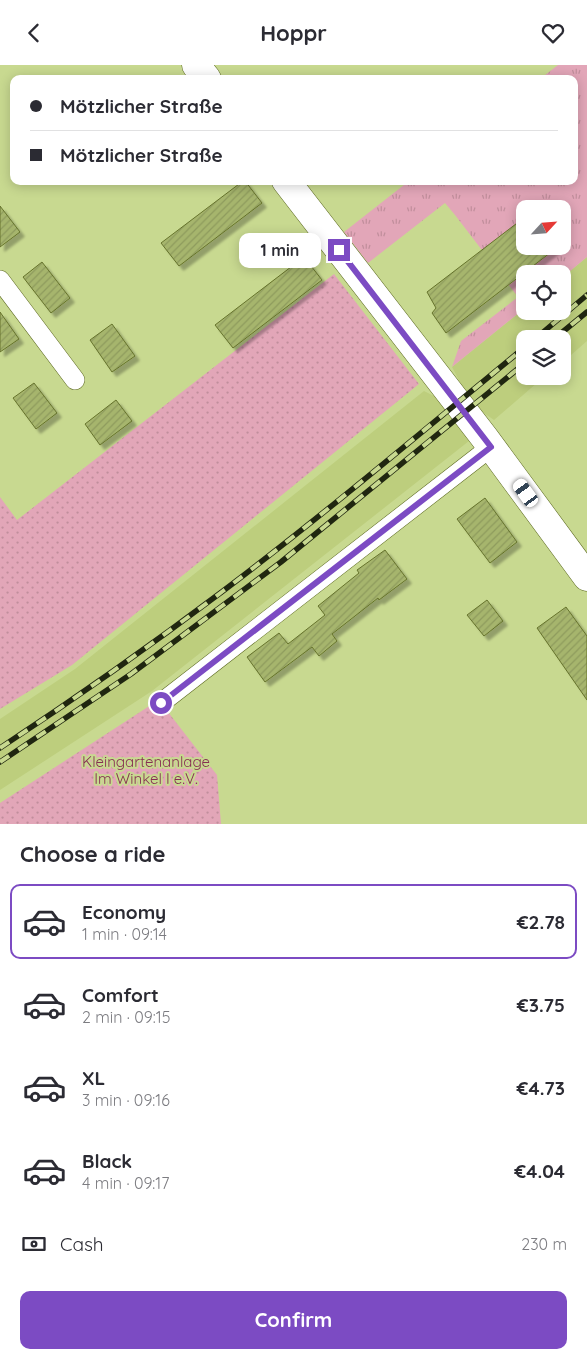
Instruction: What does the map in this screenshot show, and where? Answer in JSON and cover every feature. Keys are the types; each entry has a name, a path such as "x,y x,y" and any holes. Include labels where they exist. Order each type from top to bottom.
{"street":[{"path":"196,65 204,75"},
{"path":"289,185 585,571"},
{"path":"0,280 75,380"},
{"path":"161,703 491,447"}],"shaded area":[{"path":"587,257 587,341 571,355 571,330 516,330 516,385 535,385 494,420 481,411 463,425 469,441 152,691 0,790 0,719 75,669 424,391 444,401 462,386 452,367 516,315 516,320 571,320 571,270"}],"green space":[{"path":"558,65 587,65 587,257 571,270 571,265 516,265 516,294 445,203 368,263 344,232 404,185 578,185 578,75 545,75"},
{"path":"334,274 419,384 72,665 0,709 0,497 17,520"},
{"path":"516,299 516,315 452,367 461,341"},
{"name":"Kleingartenanlage Im Winkel I e.V.","path":"157,701 161,703 217,775 221,824 0,824 0,803"}],"building":[{"path":"238,185 248,185 262,203 179,266 161,243"},
{"path":"0,206 20,232 0,247"},
{"path":"516,224 516,255 547,255 534,265 516,265 516,279 446,333 432,313 436,308 427,292"},
{"path":"304,257 322,280 233,348 215,325"},
{"path":"42,262 70,298 51,313 23,277"},
{"path":"0,312 19,339 0,352"},
{"path":"112,324 135,356 112,372 90,340"},
{"path":"34,383 57,413 36,429 13,398"},
{"path":"116,400 132,421 100,445 85,424"},
{"path":"485,498 517,542 490,563 457,519"},
{"path":"385,550 407,579 379,600 378,598 332,634 337,641 319,656 312,647 265,682 247,657 279,633 288,644 325,615 318,606 359,573 357,570"},
{"path":"487,600 503,621 484,636 467,615"},
{"path":"566,607 587,636 587,700 537,628"}],"railway":[{"path":"546,330 587,295"},
{"path":"565,330 587,312"},
{"path":"0,748 113,671 223,591 337,501 516,354"},
{"path":"0,762 131,674 281,562 516,370"}],"route":[{"path":"161,703 491,447 339,250"}]}
